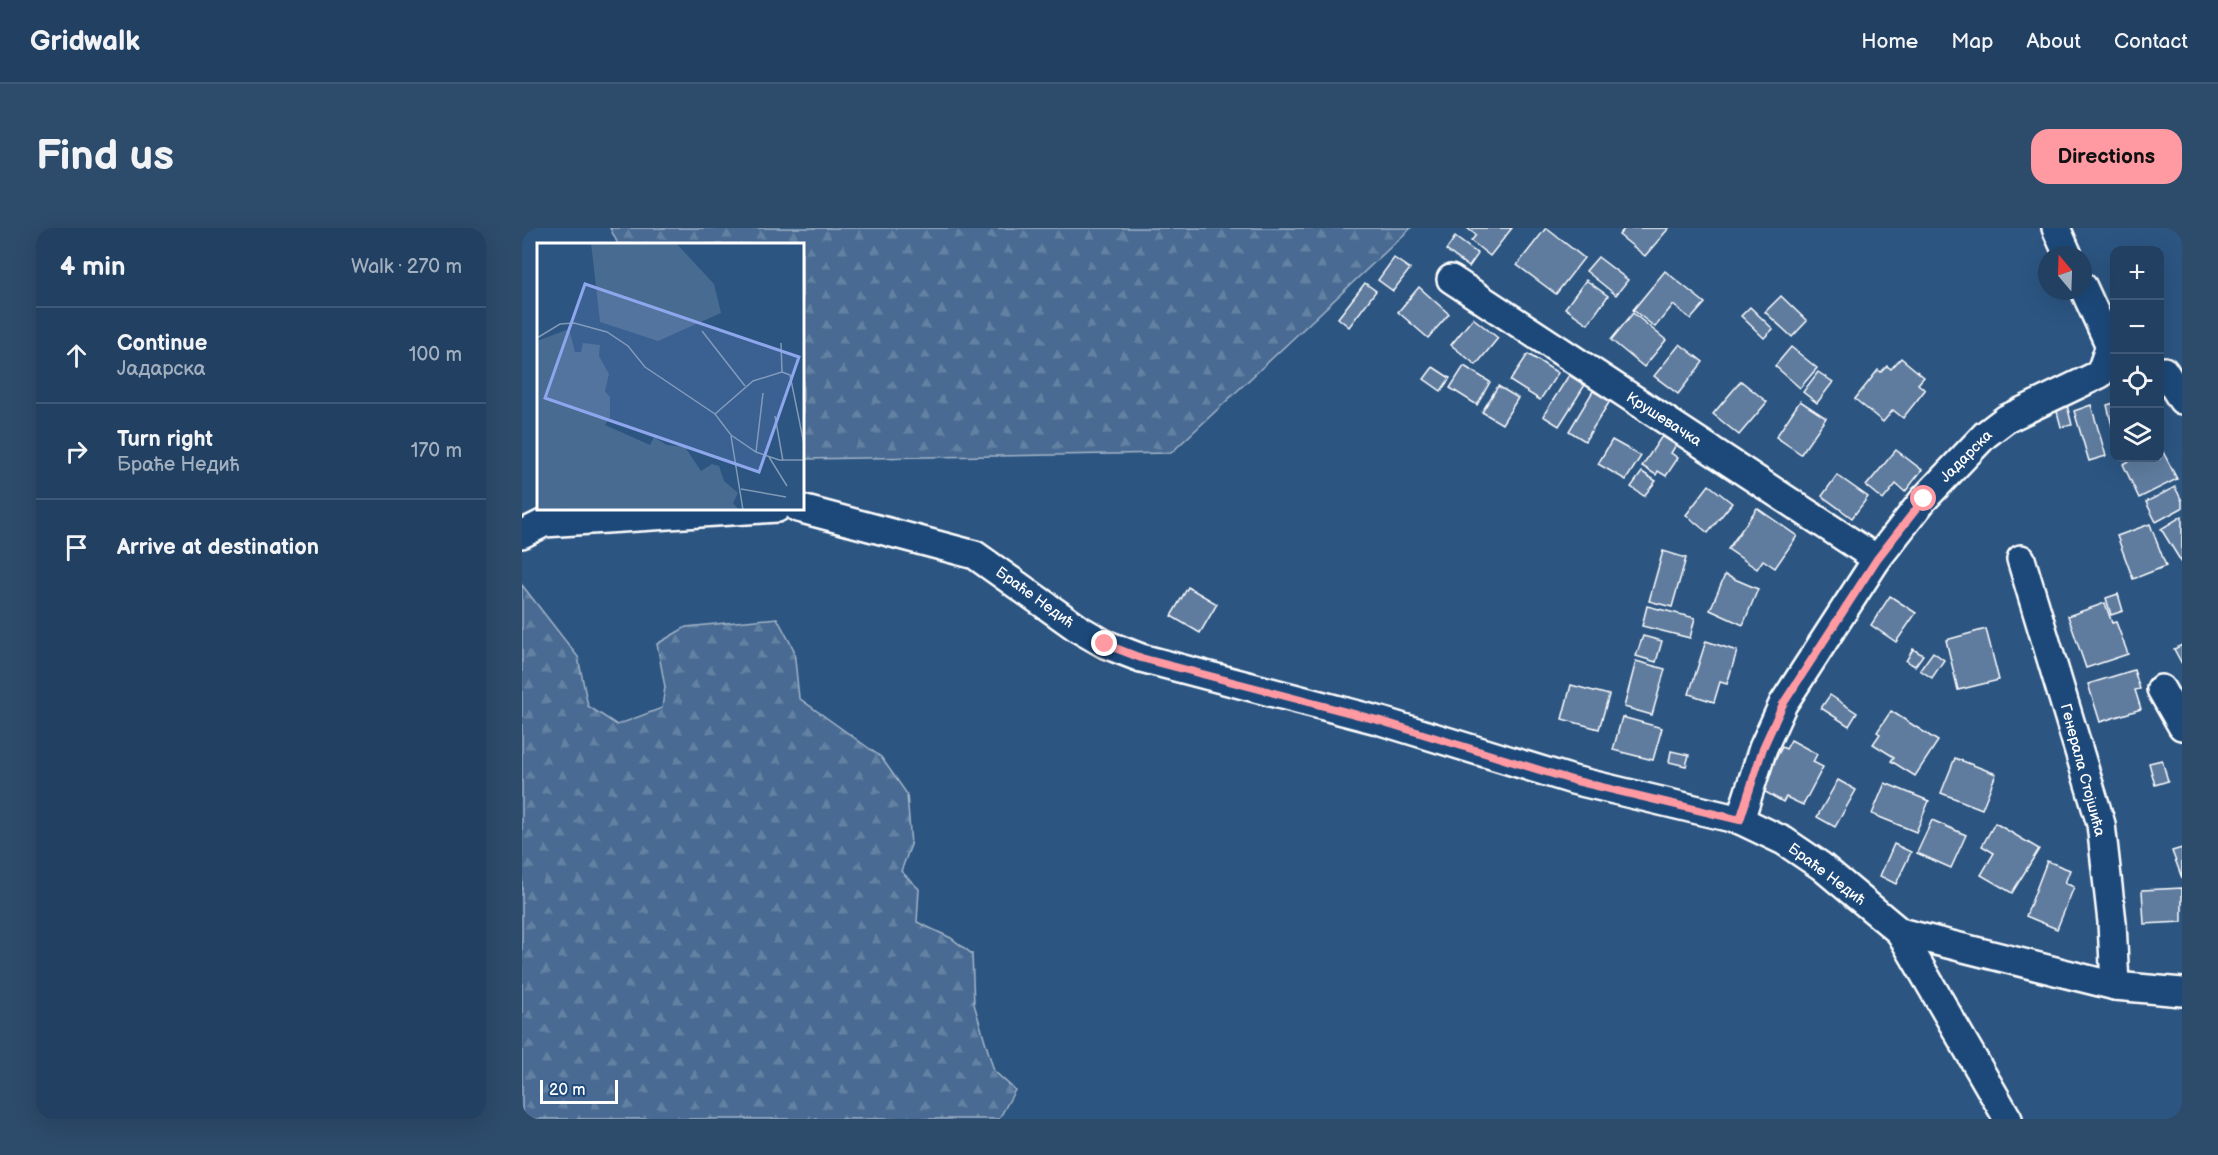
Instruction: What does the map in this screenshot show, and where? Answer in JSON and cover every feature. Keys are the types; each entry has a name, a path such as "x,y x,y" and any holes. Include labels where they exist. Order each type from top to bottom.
{"street":[{"path":"2056,228 2064,246"},
{"name":"Крушевачка","path":"1451,279 1877,559"},
{"name":"Јадарска","path":"1740,820 1763,748 1783,704 1877,559 1924,499 1985,435 2038,402 2108,375 2110,346 2089,300"},
{"path":"2164,371 2182,400"},
{"path":"522,534 544,523 746,510"},
{"name":"Браће Недић","path":"804,510 975,555 1079,628 1105,644 1141,658 1381,721 1572,780 1740,820 1784,841 1821,866 1900,932 2115,986 2182,992"},
{"name":"Генерала Стојшића","path":"2021,559 2101,824 2112,922 2115,986"},
{"path":"2162,689 2182,726"},
{"path":"1900,932 2008,1119"}],"green space":[{"path":"610,228 1411,228 1171,453 804,459 804,243 618,243"},
{"path":"522,585 578,657 588,706 617,725 662,708 665,687 657,644 686,627 777,618 794,650 799,698 881,757 907,794 911,845 901,871 919,889 917,922 951,938 972,954 974,1004 994,1071 1015,1090 999,1119 522,1119"}],"building":[{"path":"1467,228 1512,228 1490,256 1471,241 1476,235"},
{"path":"1546,228 1584,258 1556,294 1517,265"},
{"path":"1625,228 1669,228 1645,256 1619,235"},
{"path":"1455,237 1478,254 1469,267 1446,250"},
{"path":"1598,257 1628,280 1616,295 1586,271"},
{"path":"1394,258 1410,269 1393,291 1378,280"},
{"path":"1665,271 1705,303 1691,319 1673,305 1655,327 1633,310"},
{"path":"1586,280 1608,296 1588,324 1565,308"},
{"path":"1365,283 1376,291 1349,327 1338,318"},
{"path":"1419,287 1449,314 1428,338 1398,312"},
{"path":"1781,296 1807,321 1792,337 1765,312"},
{"path":"1750,307 1773,329 1764,338 1741,316"},
{"path":"1633,313 1666,340 1644,367 1611,340"},
{"path":"1473,318 1498,338 1476,365 1451,345"},
{"path":"1680,344 1703,362 1678,394 1654,376"},
{"path":"1791,347 1817,368 1800,388 1775,366"},
{"path":"1528,354 1558,373 1540,400 1510,381"},
{"path":"1901,358 1924,377 1918,384 1925,390 1903,418 1893,410 1883,422 1855,399 1878,370 1881,372 1887,366 1891,369"},
{"path":"1464,366 1490,382 1477,405 1450,388"},
{"path":"1433,367 1450,378 1441,391 1424,379"},
{"path":"1818,372 1833,382 1817,403 1803,392"},
{"path":"1569,375 1585,385 1559,426 1543,416"},
{"path":"1741,381 1767,402 1739,435 1713,414"},
{"path":"1498,386 1518,398 1502,424 1482,412"},
{"path":"1593,391 1610,401 1585,441 1569,431"},
{"path":"1800,401 1826,418 1801,454 1776,437"},
{"path":"2066,401 2072,425 2061,427 2055,404"},
{"path":"2091,405 2106,456 2089,461 2074,411"},
{"path":"1662,436 1676,445 1671,453 1678,458 1666,476 1658,471 1656,475 1642,466"},
{"path":"1612,440 1641,456 1626,480 1598,464"},
{"path":"1896,450 1922,470 1905,492 1896,484 1883,500 1866,486"},
{"path":"2164,454 2177,479 2139,498 2123,464 2164,462"},
{"path":"1642,472 1656,481 1644,496 1631,487"},
{"path":"1837,475 1868,497 1852,518 1822,496"},
{"path":"1709,485 1732,503 1708,533 1686,515"},
{"path":"2175,487 2182,501 2182,508 2156,522 2146,502"},
{"path":"1757,508 1797,536 1775,568 1763,560 1757,569 1728,549"},
{"path":"2182,516 2182,563 2161,529"},
{"path":"2150,524 2166,566 2133,579 2117,536"},
{"path":"1663,551 1686,558 1672,607 1649,601"},
{"path":"1725,575 1758,589 1743,625 1710,610"},
{"path":"1188,587 1217,604 1200,633 1171,616"},
{"path":"2118,594 2123,611 2111,615 2106,598"},
{"path":"1890,596 1916,613 1896,642 1871,625"},
{"path":"2105,603 2112,623 2116,622 2128,654 2086,668 2068,616"},
{"path":"1647,606 1695,618 1690,638 1642,626"},
{"path":"1986,629 1999,680 1958,690 1946,640"},
{"path":"1643,636 1662,641 1656,662 1636,656"},
{"path":"1706,641 1737,651 1727,684 1720,682 1714,702 1689,694"},
{"path":"2182,645 2182,664 2174,649"},
{"path":"1913,649 1923,655 1915,666 1906,661"},
{"path":"1933,652 1944,660 1932,678 1920,670"},
{"path":"1636,661 1665,669 1652,715 1624,707"},
{"path":"2134,670 2140,689 2135,690 2141,709 2100,722 2088,684"},
{"path":"1571,685 1609,695 1599,729 1562,719"},
{"path":"1830,695 1857,713 1849,726 1821,708"},
{"path":"1891,711 1938,741 1915,776 1891,761 1894,757 1873,744 1880,734 1877,732"},
{"path":"1622,717 1662,728 1653,760 1613,750"},
{"path":"1791,740 1817,754 1813,762 1823,767 1803,805 1786,797 1783,802 1760,789 1782,747 1786,749"},
{"path":"1671,751 1689,755 1686,766 1669,762"},
{"path":"1955,758 1996,774 1982,809 1941,793"},
{"path":"2162,760 2168,781 2155,785 2149,763"},
{"path":"1838,780 1856,790 1835,827 1817,817"},
{"path":"1885,783 1929,801 1916,832 1872,814"},
{"path":"1932,820 1966,835 1951,868 1917,853"},
{"path":"1995,823 2039,849 2012,893 1981,875 1994,853 1982,846"},
{"path":"1894,844 1911,852 1896,884 1880,876"},
{"path":"2182,848 2182,878 2172,851"},
{"path":"2047,861 2070,870 2065,883 2074,887 2057,929 2026,916"},
{"path":"2182,888 2182,922 2144,924 2142,890"}],"route":[{"path":"1105,644 1141,658 1381,721 1572,780 1740,820 1763,748 1783,704 1877,559 1924,499"}]}
